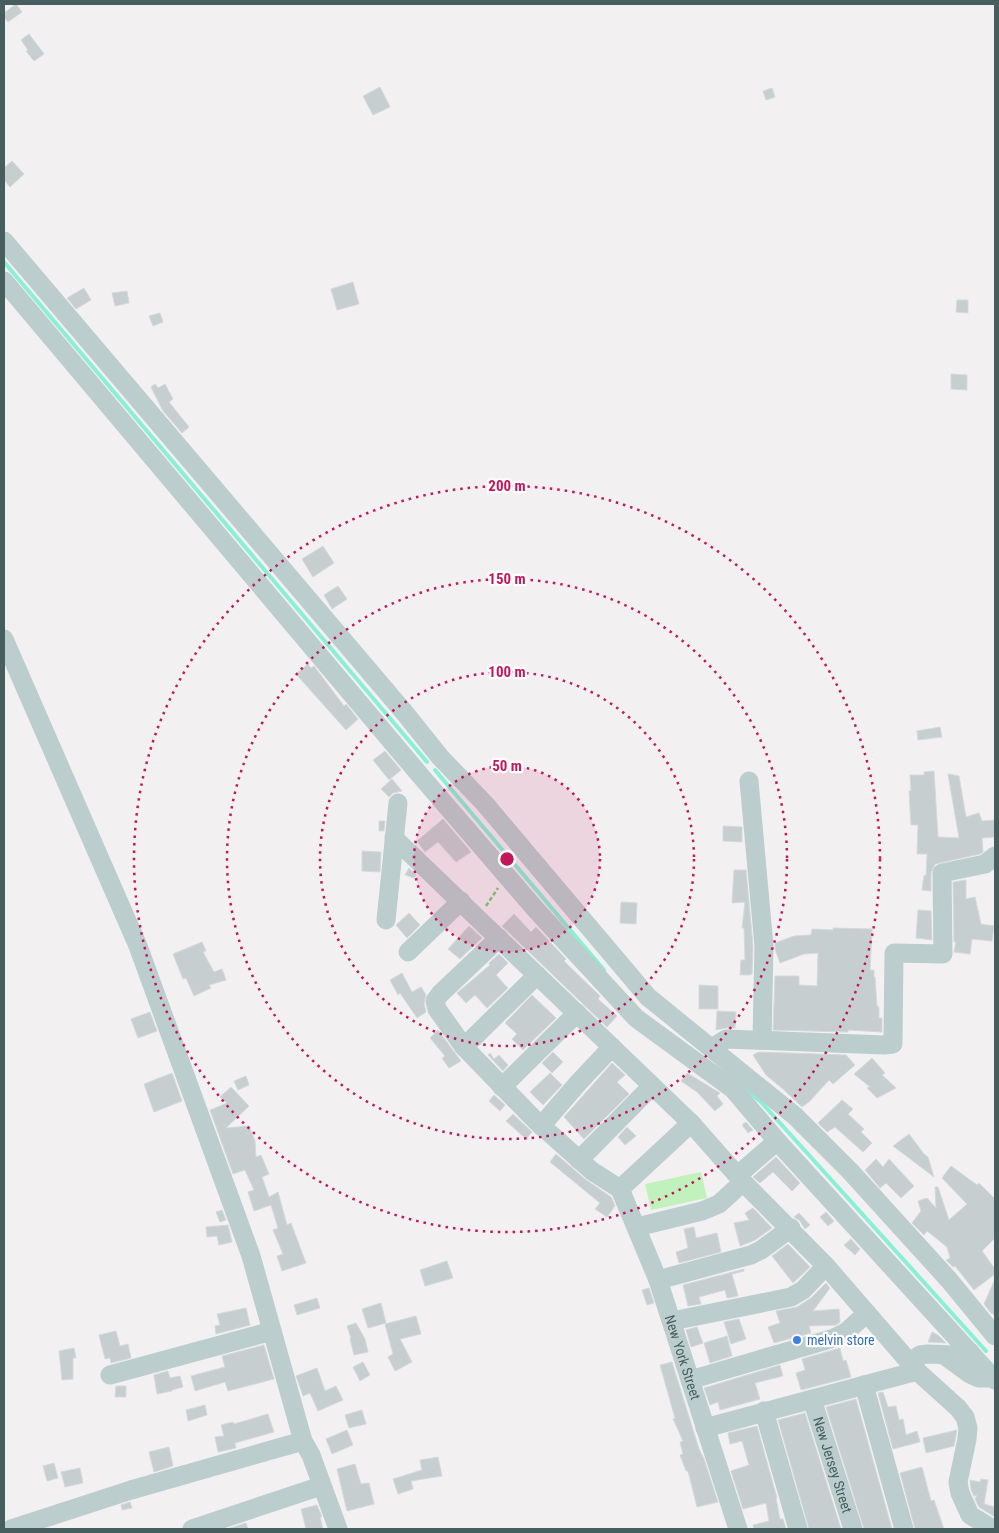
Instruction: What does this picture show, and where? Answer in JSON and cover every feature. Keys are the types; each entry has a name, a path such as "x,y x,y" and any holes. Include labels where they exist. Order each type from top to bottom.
{"street":[{"path":"4,240 440,757 485,804 648,997 802,1122 850,1171 949,1280 995,1336"},
{"path":"4,281 419,774 621,1004 636,1018 733,1089 970,1352 992,1370 979,1378 970,1374 944,1355"},
{"path":"4,639 138,946 251,1256 302,1441 311,1455 338,1529"},
{"path":"419,774 440,757"},
{"path":"749,781 764,946 762,1039"},
{"path":"386,920 398,803"},
{"path":"394,838 690,1123 791,1228 914,1366 958,1408 965,1417 968,1428 968,1439 958,1482 960,1493 970,1515 993,1529"},
{"path":"712,1048 726,1039 893,1044 894,953 943,954 942,872 985,864 995,856"},
{"path":"408,952 461,901"},
{"path":"499,938 440,994 435,1001 437,1010 464,1047 541,1126 592,1171 620,1189 690,1123"},
{"path":"464,1047 537,975"},
{"path":"502,1086 577,1013"},
{"path":"541,1126 578,1082 612,1047"},
{"path":"579,1160 652,1086"},
{"path":"637,1228 702,1211 719,1204 741,1178 778,1141"},
{"name":"New York Street","path":"620,1189 658,1280 738,1529"},
{"path":"658,1280 751,1255 791,1228"},
{"path":"672,1321 791,1296 803,1290 826,1266"},
{"path":"690,1380 834,1338 846,1332 867,1313"},
{"path":"110,1375 272,1331"},
{"path":"705,1428 864,1385 914,1366 920,1355 970,1352"},
{"path":"864,1385 904,1529"},
{"name":"New Jersey Street","path":"812,1399 853,1529"},
{"path":"764,1411 798,1529"},
{"path":"11,1529 131,1490 302,1441"},
{"path":"192,1529 321,1486"}],"path":[{"path":"479,918 506,875"}],"green space":[{"path":"701,1172 707,1198 651,1210 645,1184"}],"building":[{"path":"16,4 22,12 8,22 4,17 4,13"},
{"path":"29,34 44,54 34,61 26,51 28,50 21,40"},
{"path":"380,87 390,107 373,115 363,96"},
{"path":"772,88 775,97 766,100 763,91"},
{"path":"12,161 24,174 10,187 4,180 4,168"},
{"path":"353,282 359,304 337,310 331,289"},
{"path":"84,288 91,300 76,309 67,298"},
{"path":"127,291 129,303 115,306 112,293"},
{"path":"957,300 968,300 968,313 956,312"},
{"path":"160,313 163,322 153,326 149,316"},
{"path":"951,374 967,375 967,390 951,389"},
{"path":"155,384 158,388 165,384 173,399 169,402 189,427 182,433 163,411 151,387"},
{"path":"323,546 334,563 313,577 302,559"},
{"path":"338,586 347,599 332,609 324,595"},
{"path":"308,664 311,668 314,666 344,706 346,704 358,719 346,730 296,674"},
{"path":"940,727 942,737 918,740 917,731"},
{"path":"385,751 401,770 389,780 373,760"},
{"path":"934,771 938,837 959,838 948,774 959,776 966,817 979,813 982,821 995,820 995,837 982,838 983,852 980,854 935,864 931,873 931,891 922,890 924,875 926,876 927,854 917,854 918,825 911,825 909,791 911,791 910,775 924,775 924,772"},
{"path":"392,779 402,791 393,793 389,797 381,789"},
{"path":"443,819 471,852 456,862 438,842 425,852 417,841"},
{"path":"379,821 385,821 384,831 379,831"},
{"path":"723,826 742,827 742,842 723,841"},
{"path":"362,851 381,852 380,872 362,871"},
{"path":"409,868 416,875 414,878 405,875"},
{"path":"734,870 746,870 753,946 752,974 748,975 740,975 741,960 745,960 744,928 742,928 745,902 732,903"},
{"path":"966,880 966,899 975,897 981,924 994,926 992,941 972,939 970,954 954,952 956,942 954,942 953,882"},
{"path":"621,902 637,903 636,924 620,923"},
{"path":"918,910 931,911 932,940 916,938"},
{"path":"409,913 420,925 407,938 396,925"},
{"path":"514,914 531,932 536,927 566,959 564,961 600,996 598,999 617,1016 607,1027 502,926"},
{"path":"469,926 482,938 460,959 448,949"},
{"path":"833,928 872,929 870,970 874,970 879,1018 882,1018 882,1032 773,1030 775,976 799,976 799,985 817,986 818,953 804,954 780,963 775,943 794,936 811,935 812,929 833,930"},
{"path":"202,942 206,951 203,952 214,972 222,969 226,980 209,985 211,988 194,996 186,978 183,979 173,954"},
{"path":"499,954 508,963 496,975 508,988 487,1008 475,995 466,1003 457,993 490,965 489,963"},
{"path":"402,973 412,992 421,987 426,995 424,1003 426,1012 417,1018 400,993 398,995 390,980"},
{"path":"699,985 718,986 718,1009 699,1009"},
{"path":"532,995 556,1018 523,1050 512,1039 517,1034 505,1023"},
{"path":"717,1011 736,1012 735,1028 716,1030"},
{"path":"150,1012 157,1031 138,1038 131,1019"},
{"path":"438,1030 461,1061 449,1068 442,1058 445,1056 430,1038"},
{"path":"553,1052 563,1062 552,1073 542,1063"},
{"path":"759,1052 846,1055 855,1065 833,1084 829,1080 802,1107 766,1075 753,1055"},
{"path":"490,1053 494,1059 499,1055 508,1065 503,1071 488,1055"},
{"path":"872,1058 885,1073 882,1075 896,1088 877,1098 867,1088 870,1087 854,1074"},
{"path":"612,1063 625,1075 617,1082 629,1094 584,1139 564,1117"},
{"path":"172,1073 182,1101 154,1112 144,1084"},
{"path":"550,1073 562,1085 543,1105 530,1092"},
{"path":"687,1073 720,1093 717,1096 723,1104 715,1111 697,1092 681,1081"},
{"path":"246,1076 249,1085 238,1090 234,1081"},
{"path":"231,1087 249,1106 226,1128 249,1126 255,1141 256,1157 261,1155 269,1174 262,1177 269,1197 278,1192 287,1225 291,1223 306,1263 282,1271 277,1256 283,1254 273,1230 278,1228 271,1205 254,1211 248,1192 254,1190 245,1170 233,1174 210,1110 227,1103 220,1097"},
{"path":"494,1095 505,1105 500,1111 489,1101"},
{"path":"842,1100 853,1109 848,1114 864,1129 861,1132 872,1143 863,1152 835,1127 827,1132 818,1123"},
{"path":"513,1114 532,1132 526,1139 506,1121"},
{"path":"746,1122 753,1130 748,1133 742,1125"},
{"path":"627,1127 636,1136 625,1145 618,1137"},
{"path":"909,1134 928,1157 934,1177 893,1146"},
{"path":"556,1154 585,1179 611,1197 615,1206 607,1217 595,1209 600,1203 550,1162"},
{"path":"776,1157 800,1183 792,1191 773,1172 760,1183 753,1177"},
{"path":"876,1159 883,1167 889,1159 914,1186 901,1198 886,1183 880,1188 865,1170"},
{"path":"951,1166 977,1185 979,1183 995,1199 995,1238 982,1251 995,1269 995,1274 974,1290 955,1266 953,1267 946,1260 950,1258 947,1247 927,1231 924,1235 912,1223 921,1211 918,1201 927,1198 936,1208 935,1187 938,1187 949,1220 967,1204 942,1178"},
{"path":"753,1208 772,1228 755,1240 740,1246 734,1223 749,1220 745,1213"},
{"path":"222,1210 226,1220 220,1222 216,1212"},
{"path":"826,1212 834,1221 828,1226 820,1217"},
{"path":"799,1213 810,1225 805,1229 800,1221 794,1217"},
{"path":"228,1225 232,1242 219,1245 217,1236 207,1237 206,1227"},
{"path":"694,1227 696,1238 717,1233 721,1252 679,1263 676,1252 688,1248 684,1229"},
{"path":"851,1239 860,1249 855,1255 844,1245"},
{"path":"788,1244 810,1267 793,1283 772,1256"},
{"path":"447,1261 453,1278 425,1286 420,1270"},
{"path":"744,1269 744,1271 732,1274 738,1296 727,1298 725,1290 699,1297 701,1304 688,1306 683,1285"},
{"path":"995,1279 995,1315 984,1304"},
{"path":"826,1283 830,1288 813,1311 839,1309 840,1322 836,1325 809,1326 811,1333 774,1343 768,1327 780,1323 776,1311 797,1307 811,1298"},
{"path":"649,1288 654,1303 647,1305 642,1290"},
{"path":"317,1298 320,1308 297,1315 294,1305"},
{"path":"381,1303 386,1323 368,1328 362,1309"},
{"path":"246,1308 250,1325 216,1334 215,1326 220,1325 217,1314"},
{"path":"416,1316 421,1334 400,1339 412,1362 395,1371 388,1357 393,1354 385,1324"},
{"path":"739,1319 746,1339 731,1344 724,1322"},
{"path":"356,1323 365,1339 368,1352 354,1355 347,1326"},
{"path":"697,1327 703,1343 691,1347 686,1330"},
{"path":"116,1331 120,1346 128,1344 131,1358 111,1363 110,1358 105,1359 99,1335"},
{"path":"932,1332 938,1335 946,1343 928,1342"},
{"path":"727,1336 732,1356 710,1363 704,1343"},
{"path":"264,1345 274,1379 228,1391 225,1382 195,1391 191,1376 225,1367 222,1356"},
{"path":"74,1348 76,1358 73,1358 73,1379 62,1380 59,1351"},
{"path":"840,1348 843,1361 846,1360 851,1377 801,1390 796,1373 805,1370 802,1359"},
{"path":"363,1362 370,1375 360,1381 353,1367"},
{"path":"672,1362 699,1449 718,1502 697,1507 688,1471 686,1471 680,1455 683,1454 680,1442 683,1441 673,1419 675,1418 660,1365"},
{"path":"780,1365 783,1376 755,1383 760,1399 720,1410 718,1402 710,1405 704,1388"},
{"path":"317,1368 325,1391 336,1386 343,1400 318,1411 310,1393 303,1396 296,1376"},
{"path":"168,1371 170,1378 180,1376 183,1387 157,1394 154,1375"},
{"path":"116,1386 126,1386 126,1397 115,1397"},
{"path":"883,1392 888,1407 896,1406 899,1420 903,1419 906,1435 917,1431 920,1442 893,1449 878,1393"},
{"path":"856,1399 892,1529 864,1529 826,1407"},
{"path":"205,1405 207,1415 188,1421 186,1410"},
{"path":"362,1410 366,1424 349,1428 345,1415"},
{"path":"805,1413 841,1529 809,1529 778,1420"},
{"path":"268,1414 274,1432 235,1443 236,1448 218,1452 215,1437 224,1436 221,1425 233,1422 234,1424"},
{"path":"757,1426 777,1498 780,1519 783,1519 786,1529 754,1529 753,1525 769,1521 766,1503 743,1509 731,1471 749,1465 742,1441 730,1444 728,1433"},
{"path":"347,1430 353,1445 332,1454 326,1439"},
{"path":"957,1430 954,1446 926,1453 923,1438"},
{"path":"169,1447 173,1466 154,1472 149,1452"},
{"path":"438,1457 442,1476 411,1481 413,1489 398,1494 393,1479 422,1470 420,1460"},
{"path":"54,1463 58,1478 47,1481 43,1466"},
{"path":"355,1464 361,1484 369,1483 374,1504 347,1511 337,1469"},
{"path":"922,1467 931,1501 934,1500 944,1529 915,1529 900,1473"},
{"path":"80,1468 83,1483 65,1487 61,1472"},
{"path":"981,1479 988,1480 984,1504 995,1507 995,1517 979,1507 975,1499 977,1495 974,1496 971,1490 970,1480 980,1482"},
{"path":"130,1502 132,1508 122,1510 121,1505"},
{"path":"317,1505 322,1517 320,1517 323,1529 306,1529 301,1509"},
{"path":"246,1523 248,1529 227,1529"}],"waterway":[{"path":"4,262 427,762"},
{"path":"435,770 604,970"},
{"path":"744,1088 761,1102 986,1351"}],"place":[{"name":"melvin store","path":"797,1340"}]}
